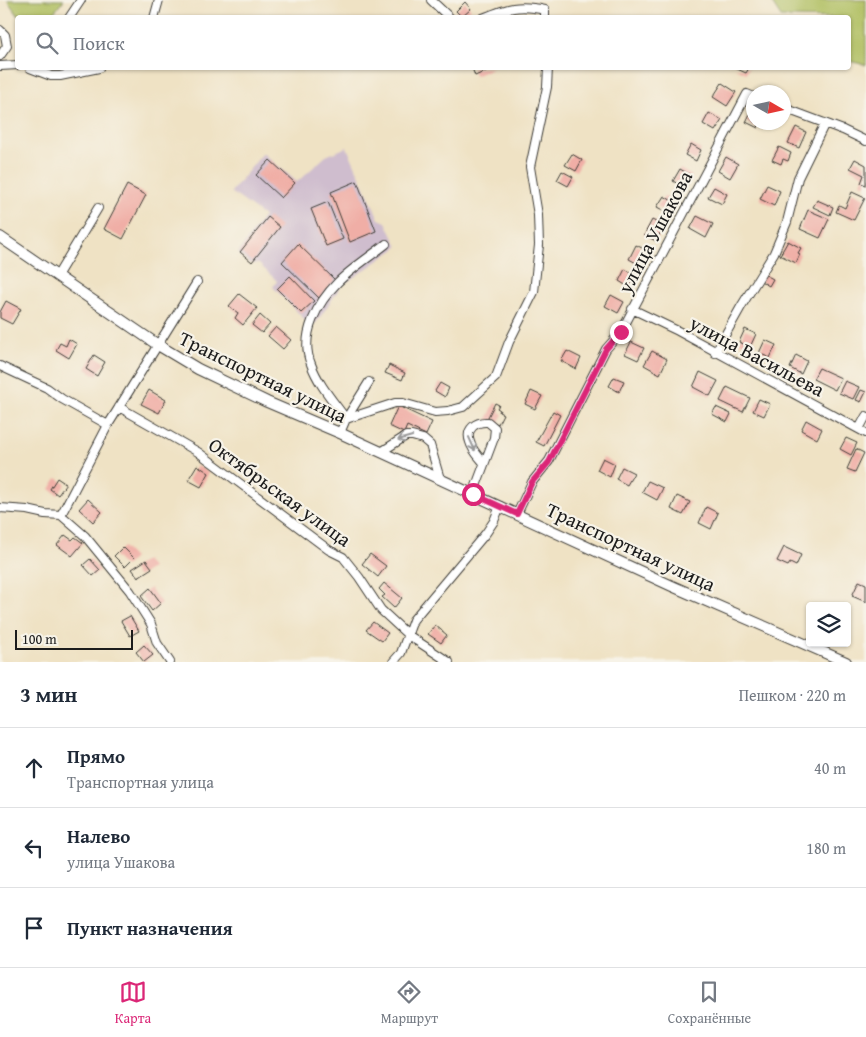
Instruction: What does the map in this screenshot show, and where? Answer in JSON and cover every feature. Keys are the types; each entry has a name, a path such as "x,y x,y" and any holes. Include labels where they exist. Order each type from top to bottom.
{"main road":[{"name":"Транспортная улица","path":"0,237 158,345 198,369 672,586 846,662"}],"street":[{"path":"71,15 81,0"},
{"path":"155,15 159,0"},
{"path":"431,0 447,15"},
{"path":"490,15 509,7 528,6 545,14"},
{"path":"0,30 5,35 7,46 0,56"},
{"path":"0,66 15,65"},
{"path":"38,70 51,76 89,70"},
{"path":"346,419 395,403 403,403 435,412 463,407 496,377 509,342 534,292 539,245 538,215 530,167 547,88 548,70"},
{"name":"улица Ушакова","path":"517,514 532,482 549,462 606,349 621,332 746,102"},
{"path":"791,111 843,130 866,141"},
{"path":"715,353 774,253 787,222 798,178 824,123"},
{"path":"57,276 98,208"},
{"path":"346,419 324,389 311,364 307,350 308,334 312,320 321,304 338,281 386,244"},
{"path":"61,515 108,425 197,282"},
{"name":"улица Васильева","path":"632,309 863,431"},
{"path":"0,366 47,388 62,399 108,425"},
{"path":"340,433 346,419 369,382"},
{"name":"Октябрьская улица","path":"119,407 198,452 329,550 343,557 381,610 408,635 449,662"},
{"path":"863,431 866,416"},
{"path":"473,494 496,432 492,424 483,422 472,426 468,440 484,463"},
{"path":"381,452 406,436 423,439 430,445 440,479"},
{"path":"393,662 401,652 414,620 486,533 494,521 500,506"},
{"path":"0,508 61,515 86,536 130,590 151,624 157,642 170,662"}],"shaded area":[{"path":"347,147 379,219 386,222 398,247 341,286 316,323 308,323 273,287 277,281 259,264 249,263 238,253 264,216 231,192 263,153 297,182 326,156"}],"green space":[{"path":"7,0 64,0 52,15 18,15"},
{"path":"770,0 866,0 866,65 851,61 851,15 780,15"}],"building":[{"path":"465,2 471,9 464,15 460,15 456,11"},
{"path":"473,70 488,70 475,76"},
{"path":"722,83 736,92 727,106 713,97"},
{"path":"709,113 722,120 715,131 703,124"},
{"path":"796,127 806,132 799,148 788,143"},
{"path":"691,144 701,150 696,161 685,155"},
{"path":"779,147 791,153 788,161 783,159 781,164 772,160"},
{"path":"572,154 582,160 576,171 565,165"},
{"path":"726,157 738,164 730,178 718,171"},
{"path":"855,159 866,165 866,185 861,183 864,175 850,168"},
{"path":"270,160 295,183 281,198 256,175"},
{"path":"680,169 692,176 685,188 673,181"},
{"path":"562,171 573,177 568,186 557,180"},
{"path":"357,181 376,231 350,242 331,192"},
{"path":"127,185 146,195 123,239 104,229"},
{"path":"767,185 780,191 774,206 760,199"},
{"path":"714,187 727,194 722,204 708,197"},
{"path":"852,192 865,198 854,220 836,212 839,205 845,208"},
{"path":"664,196 674,202 668,213 657,207"},
{"path":"817,200 833,207 830,215 813,207"},
{"path":"328,202 343,239 326,246 311,209"},
{"path":"808,210 829,219 820,238 800,229"},
{"path":"697,216 713,224 706,238 690,229"},
{"path":"268,217 280,227 252,262 240,252"},
{"path":"652,220 664,226 656,241 644,235"},
{"path":"788,241 801,248 796,263 780,255"},
{"path":"298,244 335,280 319,298 282,262"},
{"path":"636,245 648,251 640,265 629,259"},
{"path":"625,269 636,276 630,288 619,281"},
{"path":"762,273 773,279 769,286 759,280"},
{"path":"290,276 314,301 301,313 277,289"},
{"path":"239,294 257,308 243,325 235,318 238,313 229,306"},
{"path":"611,295 624,302 618,313 605,306"},
{"path":"6,301 21,309 12,324 0,318 0,312"},
{"path":"260,315 270,324 262,333 252,325"},
{"path":"276,327 291,340 283,349 268,336"},
{"path":"745,329 756,334 750,347 739,342"},
{"path":"69,339 77,344 69,358 56,350 60,343 66,346"},
{"path":"765,340 776,345 770,358 759,353"},
{"path":"631,342 644,348 638,360 625,354"},
{"path":"567,351 581,358 576,369 561,361"},
{"path":"652,351 667,359 660,374 644,365"},
{"path":"94,355 105,362 97,376 86,369"},
{"path":"796,355 807,361 801,374 790,368"},
{"path":"389,365 405,373 402,380 385,373"},
{"path":"819,368 841,378 835,390 813,379"},
{"path":"700,372 718,381 710,396 693,387"},
{"path":"614,377 624,381 619,392 609,386"},
{"path":"845,381 859,387 853,399 839,393"},
{"path":"440,383 449,388 445,397 435,391"},
{"path":"727,387 750,398 743,412 720,401"},
{"path":"149,390 166,400 159,413 141,404"},
{"path":"861,390 866,392 861,402 856,400"},
{"path":"531,391 542,396 535,409 525,404"},
{"path":"759,399 770,404 764,416 753,411"},
{"path":"495,403 499,405 497,408 500,410 499,412 503,414 498,424 487,419"},
{"path":"398,406 432,422 426,435 407,426 404,433 389,426"},
{"path":"716,407 731,414 727,422 712,414"},
{"path":"553,411 560,415 544,446 536,442"},
{"path":"806,420 822,429 817,439 801,430"},
{"path":"846,438 857,443 851,455 840,449"},
{"path":"856,449 864,453 855,472 847,469"},
{"path":"603,458 615,464 610,477 597,470"},
{"path":"197,465 209,473 201,487 188,480"},
{"path":"622,467 634,473 627,485 616,479"},
{"path":"57,478 66,484 58,495 50,489"},
{"path":"648,481 663,488 657,500 642,492"},
{"path":"677,496 690,502 683,515 671,509"},
{"path":"88,499 102,512 93,522 79,509"},
{"path":"706,507 718,513 711,529 699,523"},
{"path":"65,535 72,540 75,537 83,543 72,556 57,545"},
{"path":"123,547 134,558 125,567 114,556"},
{"path":"784,547 801,555 796,566 790,563 788,566 777,561"},
{"path":"370,554 386,566 378,577 362,564"},
{"path":"90,559 100,570 93,576 83,565"},
{"path":"146,560 152,568 138,577 132,569"},
{"path":"859,581 866,584 866,602 852,596"},
{"path":"384,583 402,598 394,608 382,597 385,595 379,589"},
{"path":"150,588 161,603 152,611 141,596"},
{"path":"130,616 139,631 130,636 121,621"},
{"path":"373,622 388,633 382,641 366,630"},
{"path":"435,625 447,635 441,643 428,634"},
{"path":"144,645 153,655 144,662 136,652"}],"route":[{"path":"473,494 517,514 532,482 549,462 606,349 621,332"}]}
